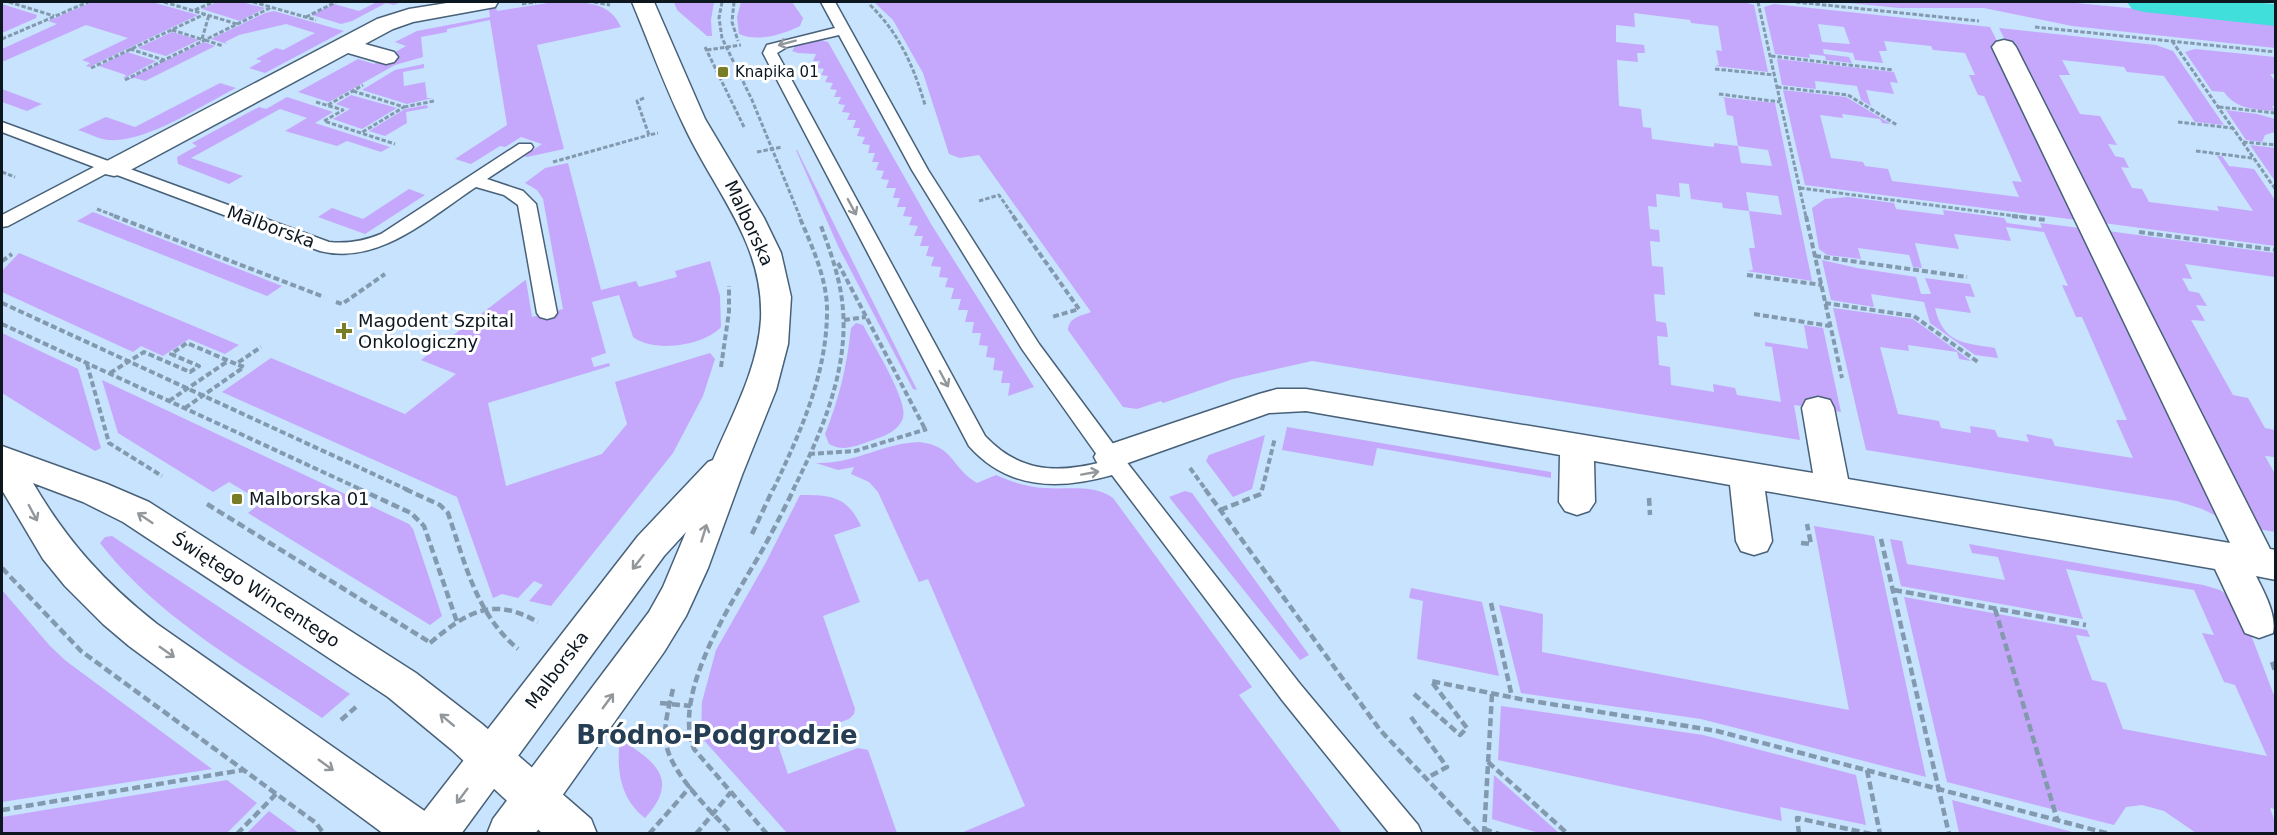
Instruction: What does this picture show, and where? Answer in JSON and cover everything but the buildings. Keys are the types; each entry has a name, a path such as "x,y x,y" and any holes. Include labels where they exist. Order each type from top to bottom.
{"street":[{"path":"111,167 380,27 403,17 487,2"},
{"name":"Malborska","path":"509,834 602,709 672,607 692,566 732,455 759,397 772,350 777,309 772,272 743,205 699,132 630,5"},
{"path":"345,45 386,57"},
{"path":"2004,47 2254,561 2259,622"},
{"path":"1114,462 1259,405 1286,399 1306,400 2254,561"},
{"path":"1818,408 1833,490"},
{"path":"1577,446 1577,502"},
{"name":"Malborska","path":"434,834 651,546 732,455"},
{"name":"Świętego Wincentego","path":"2,458 95,493 136,512 402,686 436,711 575,834"},
{"path":"2,464 20,488 58,551 106,605 420,834"},
{"path":"1746,475 1754,541"}],"lane":[{"path":"828,2 920,170 1032,349 1114,462 1291,692 1408,834"},
{"path":"843,30 780,44 772,48 770,53 977,441 997,463 1032,475 1072,476 1114,462"},
{"name":"Malborska","path":"2,127 326,247 340,249 364,246 387,238 525,147"},
{"path":"2,222 111,167"},
{"path":"474,181 514,194 524,199 527,204 547,313"}],"path":[{"path":"9,2 54,16"},
{"path":"2,39 88,2"},
{"path":"164,2 237,24"},
{"path":"195,11 214,2"},
{"path":"253,2 325,23"},
{"path":"306,17 336,2"},
{"path":"594,2 630,5"},
{"path":"865,2 888,23 915,73 928,116"},
{"path":"1758,2 1843,380"},
{"path":"125,80 272,7"},
{"path":"91,68 207,14"},
{"path":"204,40 207,14"},
{"path":"38,23 46,26"},
{"path":"172,30 223,46"},
{"path":"702,42 747,134"},
{"path":"2172,42 2276,190"},
{"path":"707,50 740,45"},
{"path":"130,50 164,60"},
{"path":"1771,56 1893,70"},
{"path":"1715,69 1775,75"},
{"path":"1777,87 1848,95 1897,125"},
{"path":"352,91 404,107"},
{"path":"1719,94 1780,102"},
{"path":"650,96 637,101 642,116 650,135 664,132"},
{"path":"308,100 343,110 324,121 395,144"},
{"path":"361,133 404,107 434,100"},
{"path":"2218,107 2276,113"},
{"path":"2178,122 2232,128"},
{"path":"2242,141 2276,146"},
{"path":"752,143 757,152 787,146"},
{"path":"2196,151 2253,158"},
{"path":"1800,188 2038,219"},
{"path":"970,203 999,195 1079,309 1048,319"},
{"path":"94,208 324,297"},
{"path":"2144,232 2276,250"},
{"path":"829,246 925,429"},
{"path":"2,261 8,256"},
{"path":"1815,256 1967,277"},
{"path":"1748,275 1822,285"},
{"path":"719,373 729,321 729,284"},
{"path":"2,303 440,504 448,513 484,610 504,638 525,654"},
{"path":"1826,303 1914,316 1978,362"},
{"path":"1754,314 1830,326"},
{"path":"844,320 866,317"},
{"path":"2,324 416,517 424,526 456,622"},
{"path":"110,374 144,352 190,372 199,366 171,354 187,343 244,367 184,409"},
{"path":"236,364 261,347"},
{"path":"168,401 228,360"},
{"path":"86,363 109,443 170,481"},
{"path":"809,454 854,453 935,426"},
{"path":"1220,510 1261,494 1276,433"},
{"path":"200,499 431,643"},
{"path":"1801,543 1811,544 1806,518"},
{"path":"1881,538 1948,834"},
{"path":"1893,590 2086,625"},
{"path":"1491,603 1512,697"},
{"path":"425,648 456,622 484,610 512,608 524,612 547,628"},
{"path":"1995,609 2057,819"},
{"path":"1414,694 1460,735 1467,729 1431,681 1492,694 1703,728 2110,834"},
{"path":"1492,694 1484,831 1499,834"},
{"path":"334,726 362,702"},
{"path":"692,706 691,744 768,834"},
{"path":"1411,717 1447,767 1425,779"},
{"path":"636,732 666,734 670,756 691,786 732,834"},
{"path":"1488,762 1568,834"},
{"path":"2,810 243,770"},
{"path":"1867,770 1880,834"},
{"path":"649,834 691,786"},
{"path":"696,834 731,792"},
{"path":"237,834 276,794"},
{"path":"1799,834 1797,818 1871,834"}],"shaded area":[{"path":"92,2 152,2 198,15 89,67 86,66 90,63 82,60 128,38 86,25 2,62 2,49 57,24 48,21"},
{"path":"218,2 242,2 265,8 240,21 202,9"},
{"path":"377,2 401,2 394,5 386,3 352,21 341,24 312,15 334,4 359,11"},
{"path":"554,2 594,4 609,12 621,27 537,45 564,149 527,157 524,156 542,144 521,137 505,147 500,146 471,164 455,159 507,125 490,20 421,37 423,57 395,65 329,102 298,92 358,59 374,64 406,46 395,42 417,31 490,17 489,9 466,12 496,6 497,11"},
{"path":"674,2 714,2 711,20 712,36 707,36 677,10"},
{"path":"741,2 792,2 803,18 800,26 785,32 761,37 746,36 739,34 737,17"},
{"path":"874,2 1744,2 1754,5 1768,72 1715,66 1719,65 1716,50 1722,51 1718,26 1634,13 1635,27 1616,25 1616,42 1644,45 1645,53 1637,53 1638,62 1617,60 1619,106 1641,109 1643,127 1651,128 1652,139 1714,147 1714,143 1738,146 1733,116 1727,115 1724,98 1720,97 1775,103 1812,281 1747,271 1753,270 1749,248 1755,248 1749,211 1723,208 1722,203 1691,199 1689,184 1679,183 1680,197 1656,194 1657,207 1648,206 1650,229 1659,230 1660,242 1650,241 1652,266 1663,267 1665,295 1654,294 1656,321 1666,323 1668,337 1657,336 1659,365 1670,367 1671,385 1714,392 1713,384 1735,388 1737,395 1781,402 1772,347 1765,346 1765,342 1808,349 1804,325 1823,328 1841,412 1794,405 1800,440 1312,361 1233,379 1163,403 1161,401 1137,409 1123,407 1068,330 1073,320 1091,312 979,155 960,158 949,154 923,73 893,20","holes":["1738,146 1768,150 1772,166 1741,163","1746,192 1778,196 1782,215 1749,211"]},
{"path":"1839,2 2065,2 2275,22 2275,48 2072,26 1984,8 1899,8"},
{"path":"2,4 37,15 36,18 2,33"},
{"path":"1774,4 1990,27 2085,221 1805,185 1783,90 1846,97 1891,124 1882,123 1880,119 1842,114 1843,118 1820,115 1831,158 1863,162 1865,166 1888,169 1892,181 2019,197 2012,181 2022,182 1984,96 1978,95 1969,75 1975,75 1965,53 1933,50 1931,46 1884,41 1887,51 1879,51 1883,63 1855,60 1853,53 1823,49 1824,54 1849,57 1852,63 1826,60 1825,56 1809,54 1810,58 1775,54 1764,7","holes":["1818,24 1844,27 1850,44 1822,42"]},
{"path":"274,11 344,31 265,73 249,68 262,61 256,59 276,48 283,50 315,33 286,24 239,35 225,42 227,44 211,39 265,13"},
{"path":"1999,28 2156,45 2173,51 2224,125 2195,122 2164,76 2127,72 2124,67 2062,60 2070,75 2059,75 2080,114 2100,116 2117,145 2108,144 2115,156 2124,158 2129,168 2121,167 2132,188 2142,189 2149,202 2219,211 2217,206 2253,211 2217,156 2222,156 2229,166 2254,169 2275,200 2275,246 2096,222"},
{"path":"172,32 199,40 166,56 138,48"},
{"path":"821,40 828,42 931,224 1034,387 1008,396 1010,383 1001,383 1003,371 993,370 995,358 986,357 988,346 979,345 981,333 972,333 974,322 965,322 968,310 958,310 961,299 951,299 954,288 945,287 948,278 939,277 941,267 931,266 934,257 926,256 929,246 920,246 923,236 914,236 918,226 909,225 912,217 903,216 906,207 897,207 900,198 893,198 896,188 886,188 889,180 881,179 884,171 876,170 879,162 872,162 875,153 868,153 870,145 862,144 865,137 857,136 860,128 853,128 856,120 847,120 850,113 842,112 845,105 838,104 841,97 834,97 837,90 830,89 833,83 825,82 828,76 821,75 824,69 817,68 820,61 813,61 816,54 792,51 796,45"},
{"path":"204,42 215,46 145,81 135,78 126,80"},
{"path":"2195,49 2275,57 2275,74 2270,74 2275,81 2275,106 2272,106 2275,111 2247,108 2229,98 2224,92 2212,91 2185,52"},
{"path":"127,52 156,61 123,79 126,75 99,66"},
{"path":"1777,59 1894,72 1898,83 1890,82 1894,94 1866,90 1871,106 1861,100 1857,86 1815,81 1816,89 1782,85"},
{"path":"424,64 424,68 403,72 404,86 425,82 427,98 433,98 407,104 362,90 395,70"},
{"path":"220,83 236,88 174,122 140,136 109,140 78,130 106,117 135,127"},
{"path":"2,89 42,104 27,111 2,102"},
{"path":"351,95 397,108 362,129 333,119 350,109 336,104"},
{"path":"287,97 333,112 315,123 390,147 381,152 347,141 337,146 285,131 307,118 280,109 191,158 243,176 229,184 178,164 177,157 197,146 192,143 259,107 266,109"},
{"path":"427,105 428,108 406,112 407,123 385,136 369,131 405,109"},
{"path":"2226,110 2275,119 2275,132 2265,135 2262,142 2246,140"},
{"path":"2250,145 2275,148 2275,181"},
{"path":"796,150 917,390 913,389 838,246"},
{"path":"568,163 601,290 636,281 639,287 677,277 675,271 710,261 720,296 721,327 713,334 691,343 653,345 633,337 619,295 592,302 606,353 591,358 594,367 609,363 610,366 488,403 506,486 602,454 627,424 615,382 710,353 715,359 703,396 673,453 551,606 529,601 543,585 534,581 518,598 502,594 493,598 457,497 222,392 271,358 405,414 456,374 421,360 524,281 526,280 532,317 563,309 543,199 537,190 525,183 545,168"},
{"path":"409,189 425,195 365,234 318,217 332,208 363,219"},
{"path":"1848,197 1894,203 1896,209 1944,215 1943,210 2004,218 2007,223 2042,228 2040,223 2088,229 2229,522 2202,509 2177,501 1866,450 1833,308 1913,319 1971,361 1959,359 1957,352 1908,345 1909,351 1880,347 1898,414 1939,421 1941,428 1971,433 1970,426 1995,430 1998,437 2029,442 2026,434 2052,439 2055,446 2133,458 2116,420 2127,420 2082,317 2076,317 2062,285 2068,286 2044,232 2006,227 2011,241 1954,234 1959,249 1915,243 1922,268 1913,267 1909,255 1858,248 1861,259 1827,255 1819,249 1812,208 1825,199"},
{"path":"93,212 282,286 267,296 77,221"},
{"path":"2100,230 2275,253 2275,277 2185,264 2192,279 2182,278 2189,291 2199,293 2207,306 2196,305 2205,321 2191,320 2233,395 2248,398 2265,428 2275,430 2275,457 2265,456 2275,474 2275,532 2247,527"},
{"path":"19,253 239,345 225,354 189,339 163,356 141,346 133,352 2,292 2,271"},
{"path":"1822,260 1916,277 1921,294 1931,294 1925,278 1970,284 1975,297 1965,296 1971,313 1935,308 1939,320 1949,335 1973,345 1995,348 1998,358 1975,355 1930,323 1924,302 1871,294 1874,307 1831,300"},
{"path":"856,323 863,325 889,372 901,399 903,418 894,430 884,436 855,446 839,448 829,444 825,434 842,382 851,328"},
{"path":"2,333 78,369 101,448 95,451 2,393"},
{"path":"102,380 409,524 413,529 442,616 430,625 248,513 262,502 229,482 213,492 118,433"},
{"path":"1287,427 1551,472 1551,478 1377,448 1373,466 1282,450"},
{"path":"1265,435 1252,489 1233,497 1206,461 1209,455"},
{"path":"919,442 940,448 977,483 996,475 1014,482 1045,488 1089,489 1113,498 1252,687 1239,695 1342,833 961,833 1025,806 928,579 919,582 878,492 869,482 851,474 854,467 838,470 816,463 843,460 893,446"},
{"path":"1185,491 1192,493 1309,655 1300,660 1169,497"},
{"path":"800,495 837,499 850,508 861,526 834,535 860,602 823,616 855,709 849,719 778,745 788,774 858,748 868,750 897,833 787,833 701,737 702,702 716,650 765,564"},
{"path":"1814,526 1874,536 1926,777 1701,719 1521,693 1499,605 1543,614 1542,652 1849,710"},
{"path":"112,536 350,694 322,718 233,659 175,617 123,570 100,543 105,537"},
{"path":"1890,539 1902,541 1907,564 2005,580 1998,557 1972,553 1969,544 2203,585 2220,590 2233,599 2248,627 2275,698 2275,809 2270,808 2275,822 2275,833 2196,833 2164,811 2142,805 2126,807 2114,825 1947,782 1904,597 2087,630 2090,637 2076,635 2092,680 2106,683 2123,729 2267,756 2235,685 2224,682 2202,633 2214,635 2194,590 2066,569 2083,619 1901,586"},
{"path":"1411,588 1482,602 1499,676 1417,659 1423,601 1409,598"},
{"path":"2,590 50,646 66,661 212,769 2,802"},
{"path":"1501,706 1703,735 1856,775 1866,825 1780,807 1782,821 1498,760"},
{"path":"620,739 643,755 659,772 662,782 661,792 656,804 645,818 625,793 620,772"},
{"path":"1494,775 1559,833 1539,833 1492,819"},
{"path":"227,780 257,803 227,833 2,833 2,817"},
{"path":"1952,800 2076,833 1959,833"},
{"path":"269,811 299,833 247,833"}],"waterway":[{"path":"2144,2 2276,15"}],"place":[{"name":"Knapika 01","path":"723,72"},
{"name":"Magodent Szpital Onkologiczny","path":"344,331"},
{"name":"Malborska 01","path":"237,499"}],"district":[{"name":"Bródno-Podgrodzie","path":"717,735"}]}
